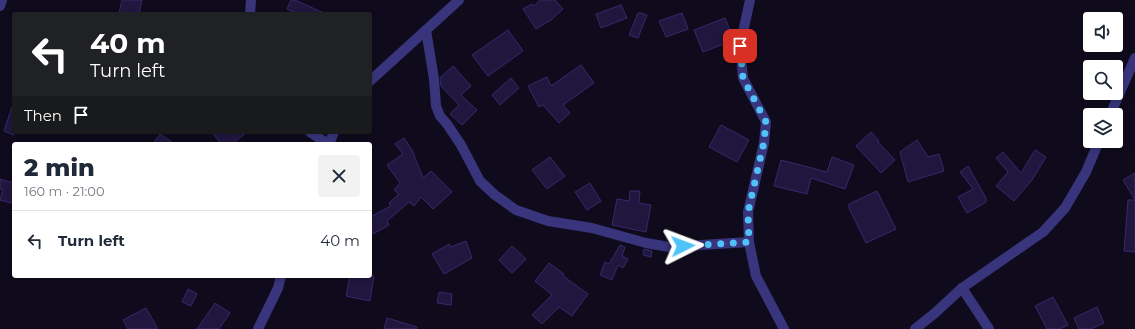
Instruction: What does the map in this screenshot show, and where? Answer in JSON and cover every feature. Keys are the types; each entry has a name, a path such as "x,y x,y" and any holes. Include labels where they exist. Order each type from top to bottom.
{"street":[{"path":"0,6 2,0"},
{"path":"250,12 251,0"},
{"path":"372,79 459,0"},
{"path":"750,0 740,46 743,78 766,122 764,142 748,212 749,242 756,276 784,329"},
{"path":"426,30 434,79 436,106 440,116 461,145 480,181 495,195 516,210 548,221 592,228 646,243 669,247 749,242"},
{"path":"1113,108 1135,58"},
{"path":"313,134 326,142"},
{"path":"915,329 962,288 1043,232 1066,208 1086,172 1096,148"},
{"path":"258,329 278,288 280,278"},
{"path":"962,288 989,329"}],"building":[{"path":"122,0 142,0 139,12 119,12"},
{"path":"291,0 295,0 322,12 294,12 287,9"},
{"path":"540,0 555,0 563,9 551,20 536,29 523,9 532,4 534,6"},
{"path":"621,5 627,18 601,28 596,14"},
{"path":"638,13 647,15 638,38 629,35"},
{"path":"682,13 688,29 666,37 659,21"},
{"path":"725,18 734,40 703,52 694,30"},
{"path":"508,30 523,51 488,76 472,55"},
{"path":"581,65 594,83 563,105 570,113 559,123 543,105 539,107 528,86 547,77 551,86"},
{"path":"453,66 471,86 461,95 477,110 462,125 450,114 459,105 441,86 440,78"},
{"path":"511,78 519,88 500,105 492,95"},
{"path":"12,107 12,134 14,135 4,131"},
{"path":"721,125 749,140 737,162 709,147"},
{"path":"871,132 895,160 881,173 856,146"},
{"path":"160,134 172,142 154,142"},
{"path":"214,134 244,134 234,142 220,142"},
{"path":"404,138 412,150 423,178 431,171 452,192 433,209 421,197 414,206 409,202 387,221 389,225 373,234 372,216 391,206 389,203 399,194 394,190 400,183 387,165 403,154 395,144"},
{"path":"917,140 928,157 939,154 944,171 908,182 900,152"},
{"path":"1035,150 1046,157 1032,180 1014,201 996,186 1008,172 996,158 1003,152 1021,173"},
{"path":"550,157 565,176 547,189 532,170"},
{"path":"832,157 854,165 845,189 811,178 807,194 774,186 781,160 827,172"},
{"path":"968,166 986,198 986,202 967,213 958,197 973,189 960,172"},
{"path":"1135,173 1135,200 1123,180"},
{"path":"0,179 12,182 12,203 0,200 3,189 0,189"},
{"path":"590,183 601,201 587,210 575,192"},
{"path":"630,191 640,191 639,203 651,205 646,232 612,225 617,199 629,201"},
{"path":"877,191 896,229 866,243 849,208 849,204"},
{"path":"1128,200 1135,200 1135,252 1124,251"},
{"path":"466,241 472,258 444,274 432,254 449,244 451,247"},
{"path":"620,245 625,247 622,256 628,259 623,268 618,265 612,280 600,275 605,262 609,264"},
{"path":"512,246 526,259 512,273 499,260"},
{"path":"644,249 652,251 651,257 643,255"},
{"path":"549,263 564,274 563,276 588,294 572,316 559,307 542,324 532,315 552,295 535,281"},
{"path":"372,276 374,276 370,301 346,296 350,278 372,278"},
{"path":"188,289 197,294 191,306 182,302"},
{"path":"439,292 452,294 451,305 437,303"},
{"path":"1053,297 1068,325 1060,329 1047,329 1035,306"},
{"path":"215,303 230,313 219,329 197,329"},
{"path":"1097,307 1104,323 1091,329 1079,329 1074,318"},
{"path":"146,308 158,329 128,329 123,320"},
{"path":"387,318 417,327 416,329 384,329"}],"route":[{"path":"683,246 749,242 748,212 764,142 766,122 743,78 740,46"}]}
